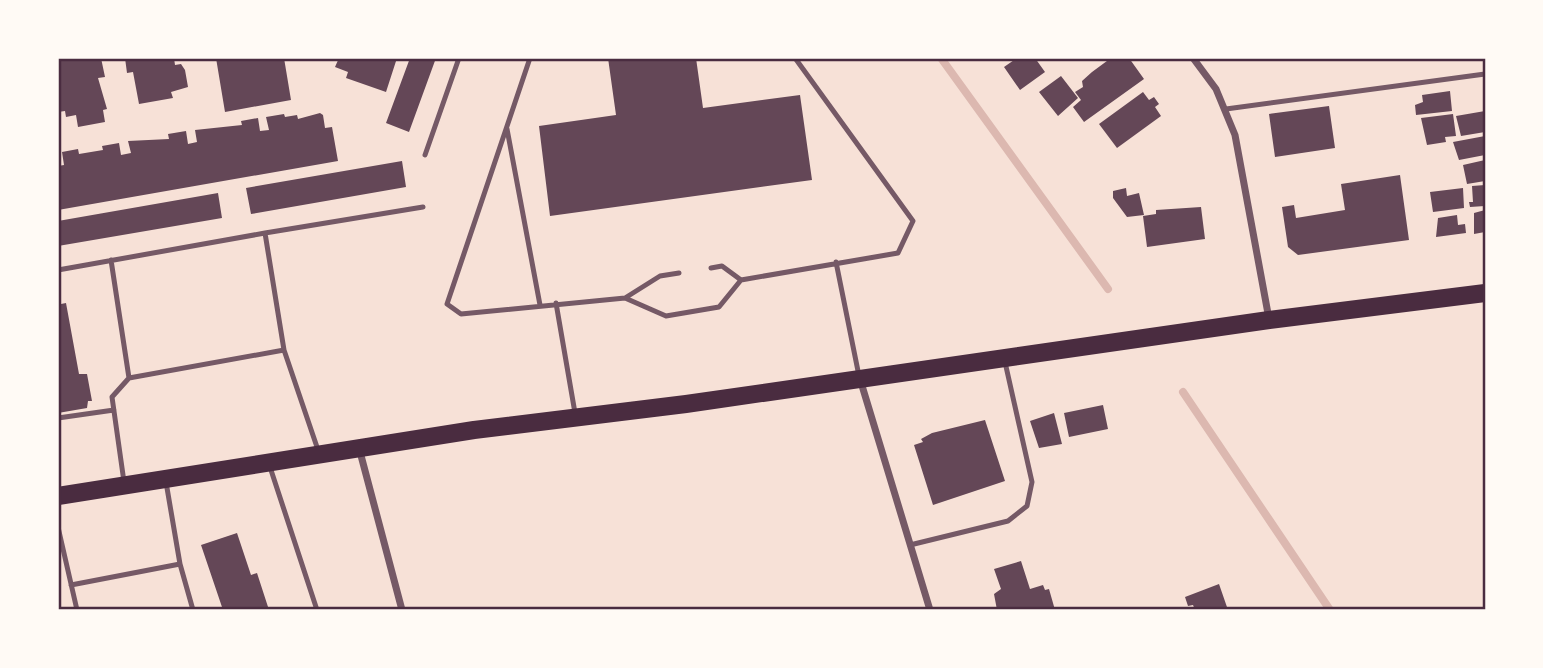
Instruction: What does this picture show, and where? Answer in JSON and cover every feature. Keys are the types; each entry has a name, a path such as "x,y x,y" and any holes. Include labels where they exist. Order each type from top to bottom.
{"main road":[{"path":"58,496 359,447 1269,320 1485,293"}],"street":[{"path":"1193,58 1216,89 1235,135 1269,320"},
{"path":"860,379 930,610"},
{"path":"359,447 402,610"}],"lane":[{"path":"425,155 459,58"},
{"path":"530,58 447,304 461,314 625,298 666,316 719,307 741,280 898,253 913,221 794,58"},
{"path":"1226,108 1485,74"},
{"path":"506,127 541,305"},
{"path":"58,270 423,208"},
{"path":"265,233 284,350 319,453"},
{"path":"111,260 129,378"},
{"path":"836,262 860,379"},
{"path":"711,268 722,266 741,280"},
{"path":"625,298 660,276 679,273"},
{"path":"556,303 576,417"},
{"path":"124,485 112,397 129,378 284,350"},
{"path":"910,545 1008,521 1027,506 1032,482 1004,359"},
{"path":"58,418 114,410"},
{"path":"268,461 317,610"},
{"path":"165,478 180,564 193,610"},
{"path":"58,527 77,610"},
{"path":"71,585 180,564"}],"building":[{"path":"58,58 101,58 105,77 98,78 107,109 103,110 105,122 78,127 76,115 66,117 65,111 58,112"},
{"path":"125,58 174,58 175,65 181,64 185,70 188,87 171,92 173,98 139,104 133,72 127,73"},
{"path":"216,58 284,58 291,100 225,112"},
{"path":"339,58 397,58 386,92 346,78 348,72 335,67"},
{"path":"410,58 436,58 409,132 386,123"},
{"path":"608,58 696,58 703,108 800,95 812,180 550,216 539,126 616,115"},
{"path":"1017,58 1035,58 1045,72 1020,90 1004,67"},
{"path":"1111,58 1129,58 1144,79 1084,122 1073,107 1081,100 1075,92 1083,87 1082,81"},
{"path":"1061,76 1078,98 1058,116 1039,92"},
{"path":"1450,91 1452,111 1416,115 1415,105 1423,102 1422,95"},
{"path":"1143,92 1149,100 1154,97 1159,104 1155,107 1161,116 1117,148 1099,124"},
{"path":"1329,106 1335,148 1275,157 1269,114"},
{"path":"1485,111 1485,132 1461,136 1456,116"},
{"path":"320,113 323,115 325,128 332,127 338,161 58,210 58,166 64,165 62,152 78,149 79,154 103,150 102,146 119,143 121,155 131,153 128,141 169,139 168,134 186,131 188,144 197,142 195,130 242,125 241,121 258,118 260,131 269,130 266,117 284,114 285,117 297,115 298,119"},
{"path":"1453,114 1456,136 1445,137 1446,142 1427,145 1421,118"},
{"path":"1485,136 1485,155 1459,160 1453,142"},
{"path":"1485,160 1485,181 1467,184 1463,165"},
{"path":"402,161 406,187 251,214 246,188"},
{"path":"1400,175 1409,240 1298,255 1288,247 1282,207 1294,205 1296,218 1345,210 1341,184"},
{"path":"1485,185 1485,206 1470,207 1469,202 1473,202 1472,186"},
{"path":"1126,188 1127,196 1139,193 1144,215 1127,217 1113,198 1113,191"},
{"path":"1463,188 1464,208 1433,212 1430,192"},
{"path":"218,193 222,218 58,246 58,221"},
{"path":"1201,207 1205,239 1147,247 1143,216 1156,214 1156,210"},
{"path":"1485,210 1485,232 1474,234 1474,213"},
{"path":"1457,215 1458,225 1465,224 1466,233 1436,237 1438,218"},
{"path":"58,302 61,304 66,303 79,374 87,374 92,401 88,401 87,408 58,413"},
{"path":"1103,405 1108,429 1069,437 1064,413"},
{"path":"1054,413 1062,444 1039,448 1030,421"},
{"path":"985,420 1005,481 933,505 914,445 923,442 921,439 932,433"},
{"path":"237,533 251,575 257,573 269,610 223,610 201,545"},
{"path":"1021,561 1030,589 1043,585 1045,590 1049,589 1055,610 997,610 994,594 1001,589 994,569"},
{"path":"1219,584 1228,610 1195,610 1193,605 1188,606 1185,597"}],"waterway":[{"path":"941,58 1108,289"},
{"path":"1183,392 1330,610"}]}
